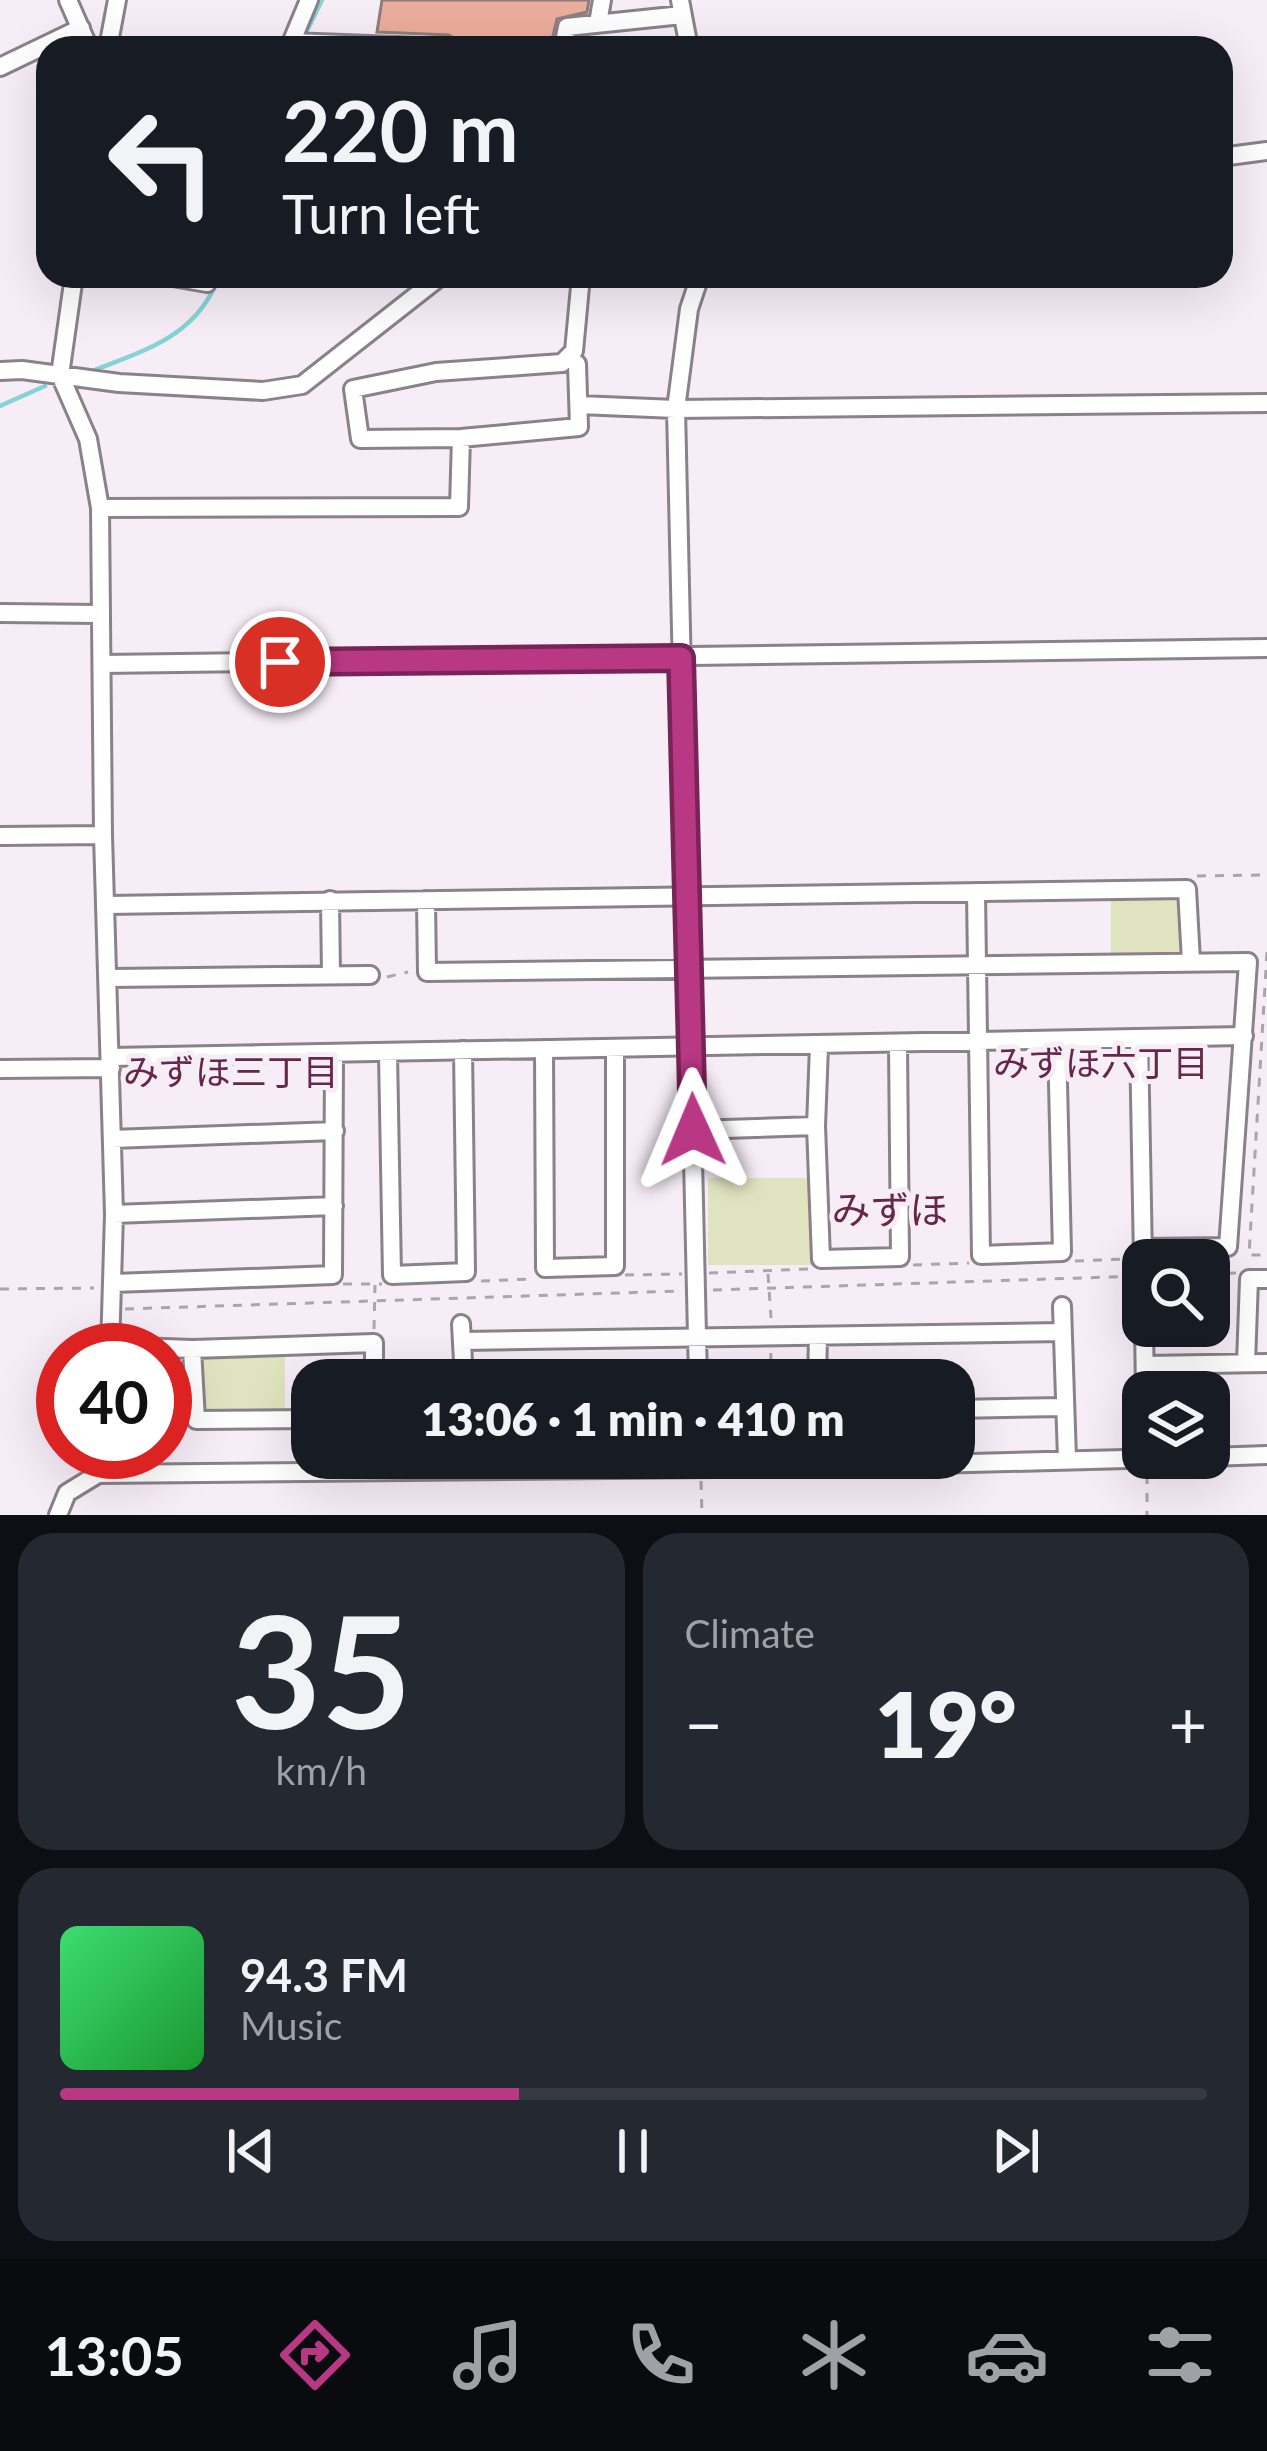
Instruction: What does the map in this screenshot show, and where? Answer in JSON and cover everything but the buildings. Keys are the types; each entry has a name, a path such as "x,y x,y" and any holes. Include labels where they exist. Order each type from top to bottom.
{"street":[{"path":"68,0 84,36"},
{"path":"110,36 117,0"},
{"path":"298,36 309,0"},
{"path":"598,23 602,0"},
{"path":"565,36 567,27 681,8"},
{"path":"64,36 81,28"},
{"path":"0,67 36,50"},
{"path":"1233,156 1267,152"},
{"path":"72,288 60,375 88,439 100,508 113,1323"},
{"path":"0,371 263,391 302,385 426,288"},
{"path":"568,357 577,364 579,427 360,439 352,389 436,372 562,363 568,357 574,351 580,288"},
{"path":"696,288 676,409 698,1359"},
{"path":"579,405 676,409 1267,403"},
{"path":"100,508 459,506 460,437"},
{"path":"0,613 100,614"},
{"path":"102,664 1267,648"},
{"path":"0,836 104,836"},
{"path":"107,905 1187,889 1191,961"},
{"path":"976,892 981,1255 1062,1252 1057,1041"},
{"path":"330,900 331,975"},
{"path":"426,900 427,972"},
{"path":"407,972 1248,962 1229,1239"},
{"path":"110,977 370,975"},
{"path":"0,1069 463,1050 1244,1036"},
{"path":"1139,1040 1143,1239"},
{"path":"819,1046 816,1126 821,1259 900,1257 898,1045"},
{"path":"544,1049 545,1268 615,1266 614,1048"},
{"path":"388,1053 392,1275 466,1272 463,1050"},
{"path":"114,1285 333,1275 334,1054"},
{"path":"693,1130 816,1126"},
{"path":"112,1139 335,1131"},
{"path":"114,1214 334,1206"},
{"path":"1246,1363 1258,1279"},
{"path":"1062,1306 1066,1459"},
{"path":"463,1359 462,1333 818,1337 1062,1332"},
{"path":"817,1359 818,1337"},
{"path":"291,1419 196,1420 192,1349 374,1343 374,1359"},
{"path":"1144,1347 1144,1371"},
{"path":"1144,1365 1267,1363"},
{"path":"975,1409 1064,1407"},
{"path":"1230,1456 1267,1455"},
{"path":"975,1460 1122,1458"},
{"path":"192,1471 291,1467"},
{"path":"58,1515 68,1493 90,1479"}],"path":[{"path":"1187,889 1194,876 1267,875"},
{"path":"1267,952 1249,1255 1267,1255"},
{"path":"370,975 400,977 407,972"},
{"path":"1259,1081 1267,1080"},
{"path":"1057,1262 1122,1260"},
{"path":"619,1276 770,1288 1122,1262"},
{"path":"901,1266 973,1263"},
{"path":"114,1310 696,1282 806,1269"},
{"path":"768,1270 771,1359"},
{"path":"476,1281 539,1279"},
{"path":"340,1284 391,1283"},
{"path":"374,1343 375,1284"},
{"path":"0,1288 114,1285"},
{"path":"700,1479 701,1515"},
{"path":"1147,1479 1148,1515"}],"green space":[{"path":"1181,899 1183,953 1111,954 1111,900"},
{"path":"708,1178 812,1178 812,1265 708,1265"},
{"path":"285,1354 285,1413 202,1415 200,1355"}],"waterway":[{"path":"304,36 322,0"},
{"path":"95,370 152,347 185,326 214,288"},
{"path":"0,406 45,386"}],"district":[{"name":"みずほ六丁目","path":"1101,1063"},
{"name":"みずほ三丁目","path":"231,1072"},
{"name":"みずほ","path":"890,1210"}],"route":[{"path":"280,662 681,658 693,1130"}]}
